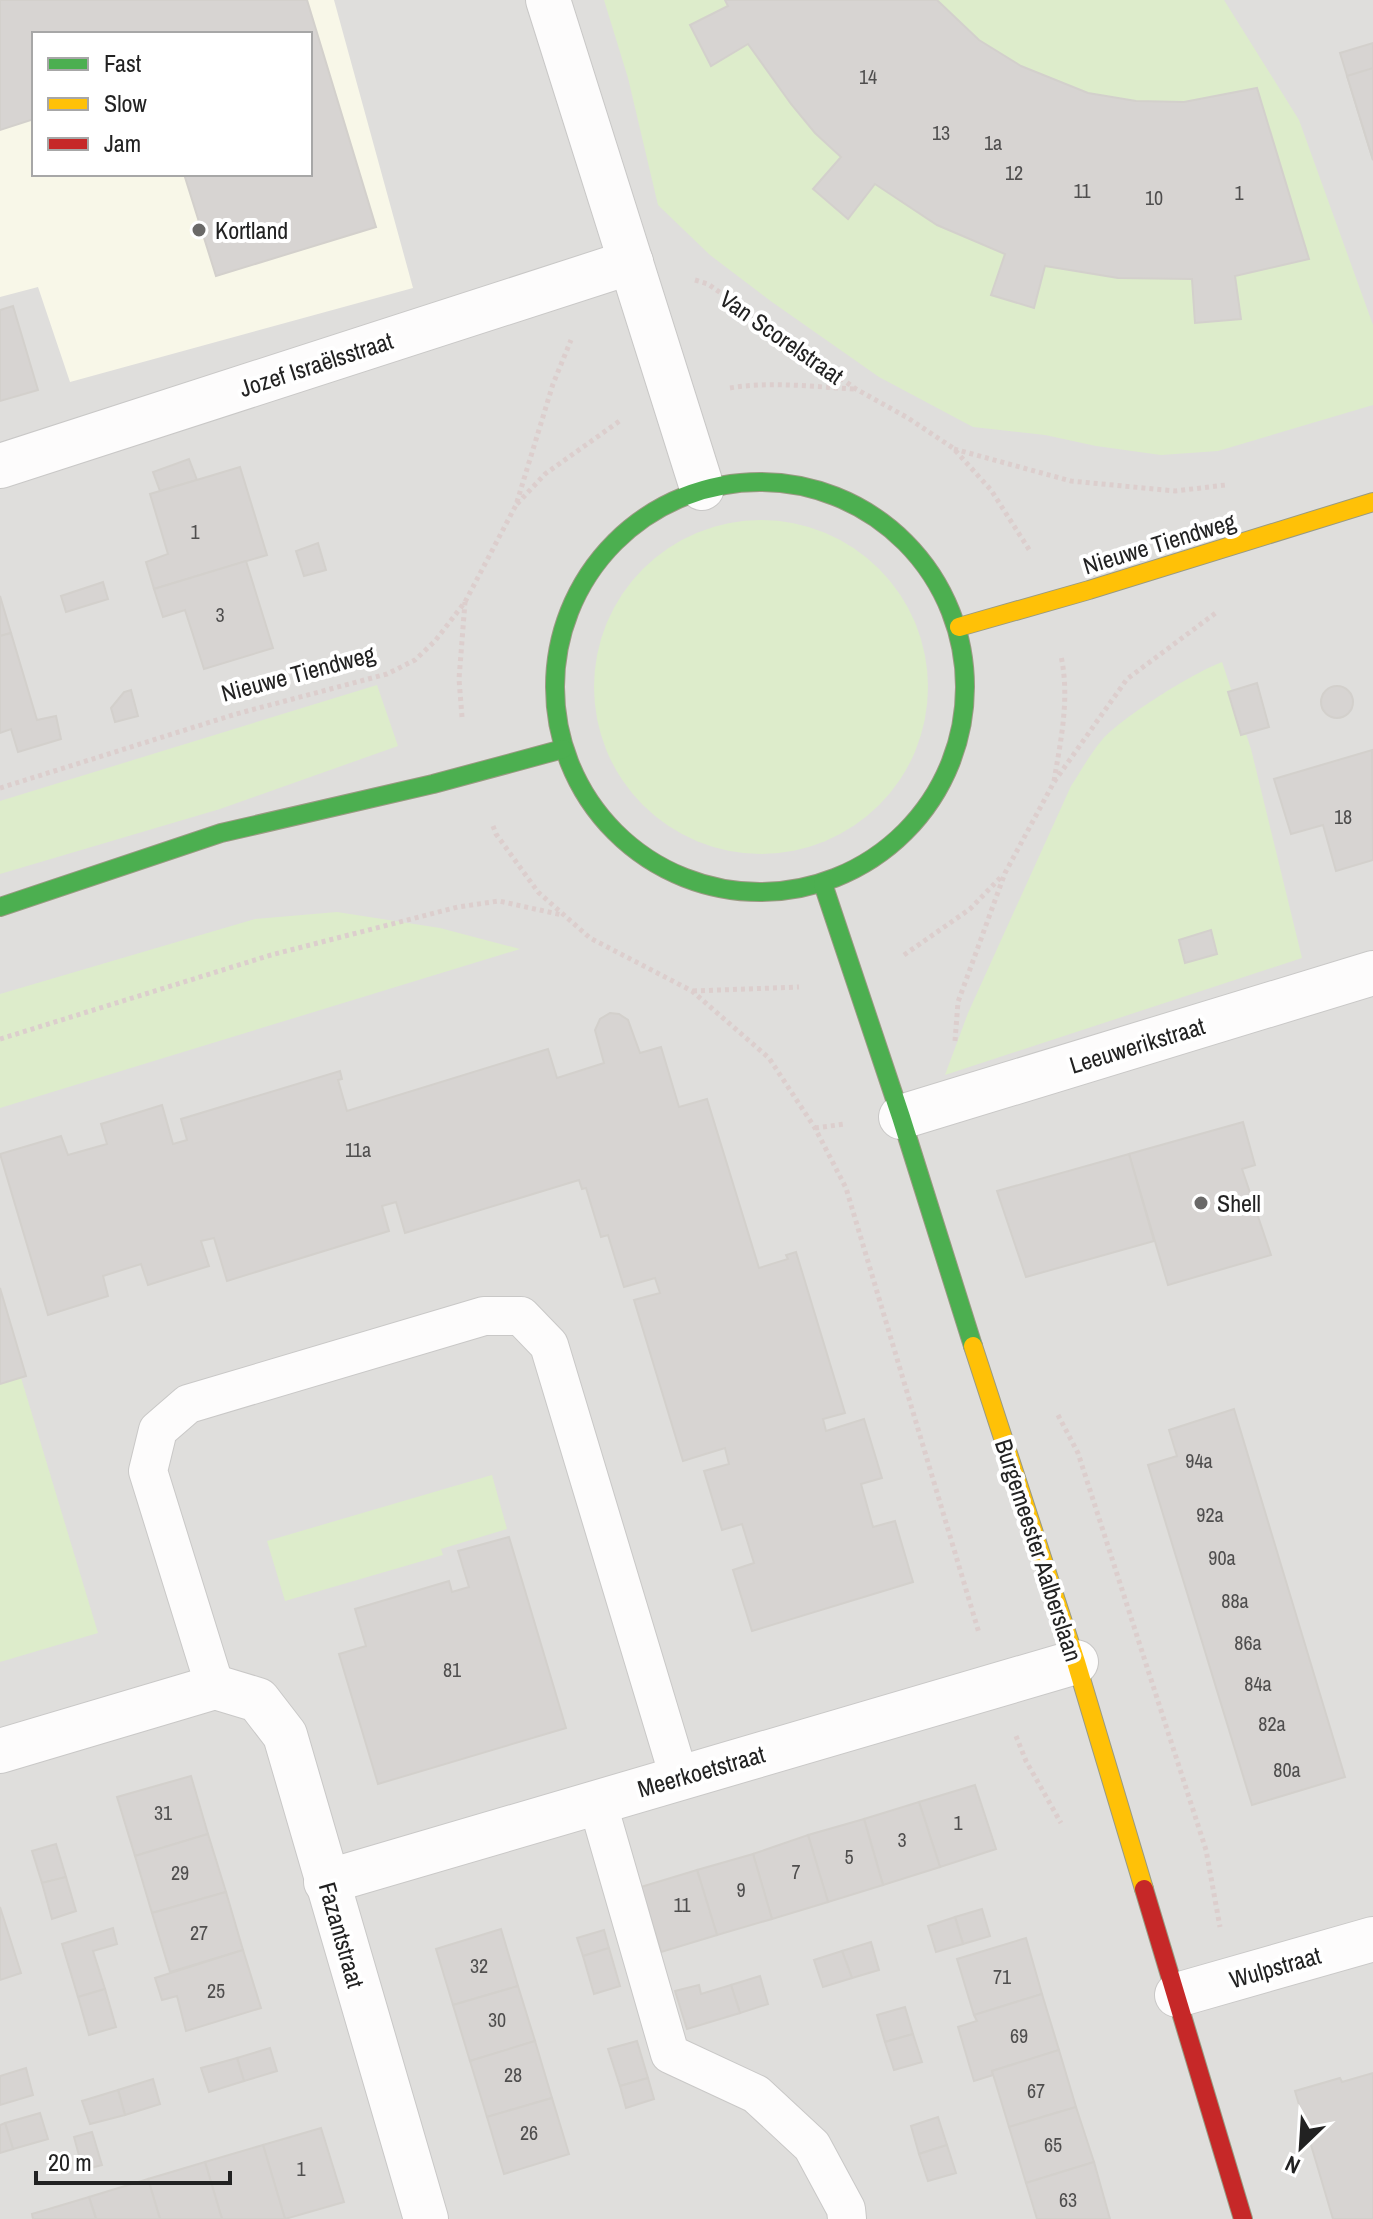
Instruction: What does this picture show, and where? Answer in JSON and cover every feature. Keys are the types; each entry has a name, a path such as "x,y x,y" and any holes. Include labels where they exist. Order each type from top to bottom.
{"street":[{"path":"548,0 702,488"},
{"name":"Jozef Israëlsstraat","path":"0,466 631,262"},
{"path":"766,480 830,492 886,523 931,569 959,627 968,691 957,754 927,810 881,856 823,884 759,894 695,883 638,853 592,808 563,749 553,685 564,619 595,562 633,525 643,516 702,488 766,480"},
{"name":"Nieuwe Tiendweg","path":"959,627 1373,502"},
{"path":"0,907 221,833 473,774 563,749"},
{"name":"Burgemeester Aalberslaan","path":"823,884 1076,1662 1243,2219"},
{"name":"Leeuwerikstraat","path":"901,1117 1371,980"},
{"name":"Meerkoetstraat","path":"326,1882 1076,1662"},
{"path":"0,1751 215,1687"},
{"name":"Fazantstraat","path":"215,1687 258,1700 285,1735 426,2219"},
{"name":"Wulpstraat","path":"1177,1995 1373,1939"}],"lane":[{"path":"215,1687 148,1471 158,1430 188,1404 484,1316 521,1316 549,1345 679,1777"},
{"path":"597,1801 670,2054 756,2094 767,2104 812,2146 846,2209 847,2219"}],"path":[{"name":"Van Scorelstraat","path":"631,262 708,284 856,389"},
{"path":"576,326 553,384 516,505 465,602 459,704 473,774 496,834 538,892 590,938 692,991 769,1058 815,1128 846,1188 994,1685 1026,1761 1062,1823"},
{"name":"Nieuwe Tiendweg","path":"953,448 1071,481 1175,491 1239,483"},
{"name":"Nieuwe Tiendweg","path":"0,788 236,714 387,674 415,660 435,641 465,602"},
{"path":"950,1102 958,1002 1005,873 1054,782 1127,679 1226,605"},
{"path":"0,1039 271,955 458,907 499,901 564,916"},
{"path":"1055,1410 1078,1453 1206,1850 1230,1980"}],"shaded area":[{"path":"0,0 1373,0 1373,2219 0,2219"},
{"name":"Kortland","path":"0,0 334,0 413,288 70,382 38,287 0,297"}],"green space":[{"path":"604,0 1224,0 1299,120 1373,325 1373,405 1218,451 1161,455 1045,435 973,427 879,377 772,302 710,255 658,205 628,78"},
{"path":"761,520 794,523 825,533 854,548 879,569 900,594 915,623 925,654 928,687 925,720 915,751 900,780 879,805 854,826 825,841 794,851 761,854 728,851 697,841 668,826 643,805 622,780 607,751 597,720 594,687 597,654 607,623 622,594 643,569 668,548 697,533 728,523"},
{"path":"1222,662 1251,749 1302,958 945,1075 968,1013 1071,786 1090,757 1112,730 1141,708"},
{"path":"377,685 398,746 220,809 0,874 0,801"},
{"path":"337,912 440,928 520,949 0,1108 0,994 255,919"},
{"path":"19,1371 98,1633 0,1662 0,1377"},
{"path":"492,1475 507,1529 441,1549 443,1555 285,1601 267,1541"}],"building":[{"path":"0,0 307,0 376,227 216,276 185,176 312,176 312,32 32,32 32,120 0,130"},
{"path":"725,0 937,0 979,40 1021,66 1088,93 1136,101 1184,102 1257,88 1309,259 1235,276 1241,319 1195,323 1192,279 1118,278 1045,266 1034,308 991,295 1005,254 937,225 875,184 848,219 813,189 841,157 815,133 791,104 748,44 711,66 690,25 728,6"},
{"path":"1373,43 1373,160 1340,53"},
{"path":"1373,68 1373,160 1347,76"},
{"path":"13,306 38,390 0,401 0,310"},
{"path":"189,459 197,480 160,491 153,472"},
{"path":"240,467 267,555 154,589 146,562 168,554 150,494"},
{"path":"318,543 326,570 304,576 296,551"},
{"path":"246,561 273,648 204,669 185,610 163,617 154,589"},
{"path":"103,582 108,599 66,612 61,596"},
{"path":"0,596 11,633 0,636"},
{"path":"11,633 37,720 56,716 61,739 18,752 11,729 0,733 0,636"},
{"path":"1257,683 1269,727 1241,735 1228,692"},
{"path":"1337,686 1348,691 1353,702 1348,713 1337,718 1326,713 1321,702 1326,691"},
{"path":"131,690 138,716 115,722 111,708 124,692"},
{"path":"1372,750 1373,860 1336,871 1323,825 1291,834 1274,779"},
{"path":"1211,930 1217,954 1185,963 1179,940"},
{"path":"610,1013 628,1020 640,1053 661,1047 679,1107 707,1099 759,1268 788,1259 786,1255 796,1252 845,1413 823,1419 826,1431 864,1419 882,1478 861,1484 873,1527 895,1521 913,1582 752,1631 733,1570 754,1563 742,1524 722,1530 704,1471 729,1464 725,1448 683,1461 634,1300 660,1293 655,1278 624,1287 608,1235 601,1237 586,1188 582,1189 579,1180 405,1233 396,1202 382,1206 389,1231 227,1281 214,1238 201,1241 209,1266 148,1285 141,1264 103,1276 108,1296 48,1315 0,1154 61,1136 68,1155 107,1144 101,1124 162,1105 173,1144 187,1140 181,1119 340,1071 342,1079 338,1080 347,1111 548,1049 557,1078 604,1063 595,1030 600,1019"},
{"path":"1243,1122 1255,1165 1242,1169 1271,1255 1168,1285 1129,1154"},
{"path":"1129,1154 1154,1241 1026,1277 997,1191"},
{"path":"0,1288 26,1376 0,1384"},
{"path":"1234,1409 1345,1777 1252,1805 1148,1465 1177,1456 1169,1430"},
{"path":"509,1537 566,1728 378,1784 339,1654 366,1646 355,1609 449,1581 452,1592 469,1587 458,1551"},
{"path":"191,1776 208,1834 135,1856 117,1797"},
{"path":"975,1785 996,1849 940,1867 919,1802"},
{"path":"919,1802 940,1867 883,1885 864,1819"},
{"path":"864,1819 883,1885 828,1902 808,1835"},
{"path":"208,1834 226,1892 152,1913 135,1856"},
{"path":"808,1835 828,1902 772,1919 753,1854"},
{"path":"56,1844 66,1877 42,1883 32,1851"},
{"path":"753,1854 772,1919 717,1935 697,1870"},
{"path":"697,1870 717,1935 661,1952 641,1887"},
{"path":"66,1877 76,1911 52,1919 42,1883"},
{"path":"226,1892 243,1950 170,1972 152,1913"},
{"path":"0,1907 21,1973 0,1980"},
{"path":"982,1909 990,1936 963,1944 955,1917"},
{"path":"955,1917 963,1944 936,1952 928,1926"},
{"path":"113,1928 117,1944 93,1951 105,1989 78,1997 62,1944"},
{"path":"501,1929 518,1986 453,2005 436,1949"},
{"path":"604,1930 609,1948 583,1956 577,1938"},
{"path":"1026,1938 1042,1994 974,2015 957,1959"},
{"path":"871,1942 879,1970 852,1978 842,1951"},
{"path":"609,1948 620,1986 594,1994 583,1956"},
{"path":"243,1950 261,2008 186,2031 177,1996 162,2000 155,1978"},
{"path":"842,1951 852,1978 823,1987 814,1960"},
{"path":"760,1976 768,2004 740,2013 731,1985"},
{"path":"699,1985 701,1994 731,1985 740,2013 687,2029 675,1991"},
{"path":"518,1986 535,2041 470,2061 453,2005"},
{"path":"105,1989 116,2027 89,2035 78,1997"},
{"path":"1042,1994 1059,2050 992,2071 993,2075 974,2081 958,2027 977,2021 974,2015"},
{"path":"905,2007 913,2034 885,2042 877,2015"},
{"path":"913,2034 922,2062 894,2070 885,2042"},
{"path":"535,2041 552,2098 487,2117 470,2061"},
{"path":"637,2041 648,2078 620,2086 608,2049"},
{"path":"270,2048 277,2071 244,2081 237,2058"},
{"path":"1059,2050 1076,2107 1009,2127 992,2071"},
{"path":"237,2058 244,2081 209,2092 201,2068"},
{"path":"26,2068 33,2095 0,2105 0,2076"},
{"path":"1373,2073 1373,2219 1333,2219 1295,2091 1340,2078 1342,2082"},
{"path":"648,2078 654,2099 626,2108 620,2086"},
{"path":"153,2079 160,2104 125,2115 118,2090"},
{"path":"118,2090 125,2115 90,2124 82,2101"},
{"path":"552,2098 569,2154 504,2174 487,2117"},
{"path":"1076,2107 1094,2162 1026,2183 1009,2127"},
{"path":"40,2113 48,2139 13,2149 5,2123"},
{"path":"938,2117 947,2145 919,2154 911,2126"},
{"path":"5,2123 13,2149 0,2153 0,2125"},
{"path":"321,2128 344,2202 285,2219 263,2145"},
{"path":"92,2132 102,2165 83,2170 74,2137"},
{"path":"263,2145 285,2219 222,2219 205,2162"},
{"path":"947,2145 956,2173 928,2181 919,2154"},
{"path":"205,2162 222,2219 160,2219 148,2179"},
{"path":"1094,2162 1110,2219 1037,2219 1026,2183"},
{"path":"148,2179 160,2219 96,2219 89,2197"},
{"path":"89,2197 96,2219 33,2219 32,2214"}],"traffic: fast":[{"path":"760,482 800,486 839,497 874,516 905,542 931,573 950,608 961,647 965,687 961,727 950,766 931,801 905,832 874,858 839,877 800,888 760,892 720,888 681,877 646,858 615,832 589,801 570,766 559,727 555,687 559,647 570,608 589,573 615,542 646,516 681,497 720,486 760,482"},
{"path":"0,907 221,833 433,784 563,749"},
{"path":"823,884 973,1346"}],"traffic: slow":[{"path":"959,627 1373,502"},
{"path":"973,1346 1076,1662 1144,1889"}],"traffic: jam":[{"path":"1144,1889 1243,2219"}],"place":[{"name":"Kortland","path":"199,230"},
{"name":"Shell","path":"1201,1203"}]}
